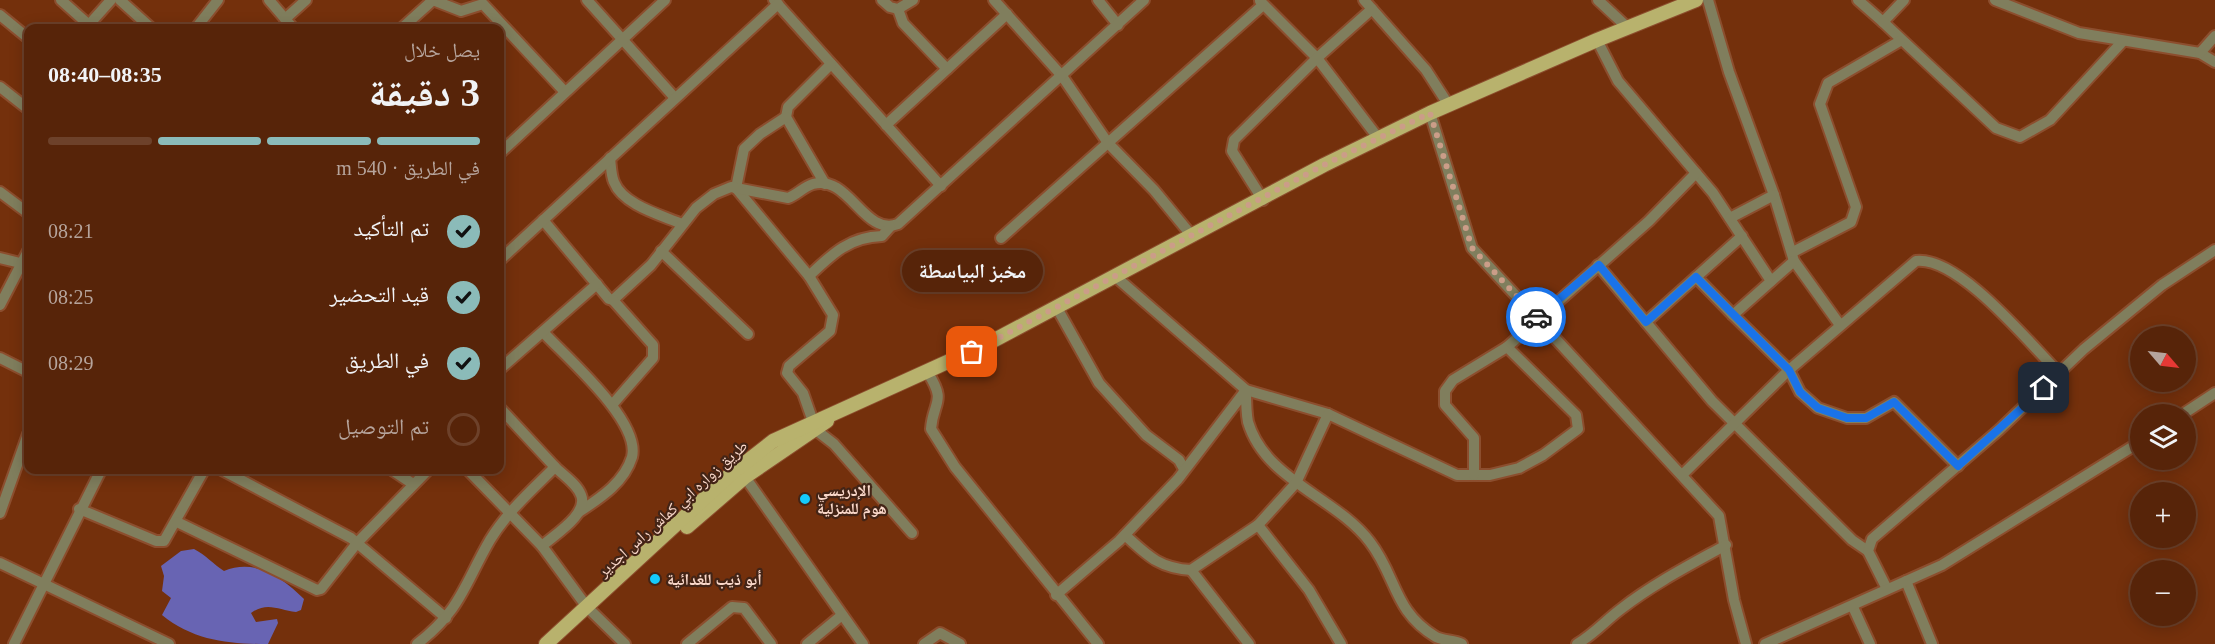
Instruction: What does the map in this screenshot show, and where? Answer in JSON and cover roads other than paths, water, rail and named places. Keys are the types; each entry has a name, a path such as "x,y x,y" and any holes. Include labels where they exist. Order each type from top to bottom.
{"main road":[{"name":"طريق زواره ابي كماش راس اجدير","path":"546,644 590,610 732,473 776,446 833,416 928,373 1057,308 1263,200 1324,165 1448,104 1696,0"},
{"path":"561,644 590,610 745,477 776,446"}],"street":[{"path":"61,0 85,24"},
{"path":"91,24 111,0"},
{"path":"120,0 147,24"},
{"path":"199,24 218,0"},
{"path":"268,0 290,24"},
{"path":"285,19 306,0"},
{"path":"406,24 433,0 461,11 483,4 502,24"},
{"path":"586,0 675,98"},
{"path":"504,143 565,92 664,0"},
{"path":"882,0 890,7 898,9 913,0"},
{"path":"994,0 1062,76 1107,143 1154,190 1192,236"},
{"path":"1098,0 1118,25"},
{"path":"809,276 843,245 867,236 882,236 890,227 898,224 1144,0"},
{"path":"1364,0 1426,70 1448,104"},
{"path":"1598,0 1628,28"},
{"path":"1708,0 1729,72 1774,195 1793,256 1840,325"},
{"path":"1858,0 1996,128 2020,136 2050,120 2123,40"},
{"path":"1883,22 1904,0"},
{"path":"1995,0 2079,33 2200,53 2215,62"},
{"path":"504,253 675,98 776,2 941,186"},
{"path":"1001,238 1261,2 1317,58 1379,139"},
{"path":"898,9 903,22 947,69"},
{"path":"1263,200 1238,165 1232,147 1234,140 1317,58 1372,9"},
{"path":"886,125 1007,14"},
{"path":"0,15 24,35"},
{"path":"504,27 565,92"},
{"path":"2200,53 2215,36"},
{"path":"1596,40 1618,81 1696,173 1730,218 1771,281"},
{"path":"1733,315 1771,281 1793,256 1851,222 1856,207 1820,104 1828,83 1900,41"},
{"path":"825,184 786,117 788,107 831,64"},
{"path":"0,87 24,105"},
{"path":"1430,113 1472,248 1719,516 1734,600 1746,644"},
{"path":"736,188 744,149 760,134 786,117"},
{"path":"610,158 614,183 625,196 643,208 682,224"},
{"path":"1474,475 1474,438 1445,405 1443,397 1453,380 1507,347 1649,221 1696,173"},
{"path":"613,300 662,251 682,224 714,194 731,187 788,198 814,184 825,184 844,192 880,225 890,227"},
{"path":"736,188 809,276 833,315 830,331 789,366 787,373 803,393 814,426 834,444 912,533"},
{"path":"0,192 24,210"},
{"path":"1730,218 1774,195"},
{"path":"543,220 653,345 653,358 612,405"},
{"path":"1646,322 1742,237"},
{"path":"1868,551 1872,539 1958,466 2059,373 2162,285 2215,250"},
{"path":"662,251 748,334"},
{"path":"0,305 24,257"},
{"path":"0,258 20,263"},
{"path":"1682,475 1789,370 1909,264 1927,260 1949,268 1968,282 2059,373"},
{"path":"1599,265 1712,401 1852,540 1868,551 1887,590"},
{"path":"1116,277 1246,390 1328,414 1457,475 1490,475 1519,468 1543,455 1578,429 1576,415 1507,347"},
{"path":"1696,277 1789,370 1800,392 1818,408 1847,418 1866,418 1894,402 1958,466"},
{"path":"504,366 597,284"},
{"path":"1057,308 1100,383 1146,435 1179,460 1184,470"},
{"path":"542,546 579,513 610,490 626,470 632,456 632,439 612,405 543,332"},
{"path":"0,358 24,370"},
{"path":"928,373 936,385 939,400 931,429 956,467 1056,595 1098,644"},
{"path":"1056,595 1125,536 1178,480 1246,390"},
{"path":"1246,390 1248,422 1261,447 1296,483 1340,511 1370,542 1400,602 1413,621 1439,639 1462,644"},
{"path":"2196,405 2215,393"},
{"path":"504,412 582,496 579,513"},
{"path":"1125,536 1154,562 1176,569 1191,570 1258,525 1296,483 1328,414"},
{"path":"0,513 24,445"},
{"path":"1765,644 1942,565 2130,448"},
{"path":"417,644 437,628 462,598 491,539 510,512 555,467"},
{"path":"16,643 79,509 99,474"},
{"path":"79,509 161,542 166,540 177,522 202,474"},
{"path":"229,474 357,543 446,618"},
{"path":"398,474 413,484"},
{"path":"177,522 317,590 321,589 357,543 424,474"},
{"path":"472,474 542,546 590,610 625,644"},
{"path":"745,477 863,644"},
{"path":"1258,525 1309,590 1341,644"},
{"path":"1577,644 1595,634 1620,609 1660,582 1726,545"},
{"path":"0,563 169,644"},
{"path":"1191,570 1249,644"},
{"path":"1906,581 1932,644"},
{"path":"687,644 732,608 738,606 744,608 771,644"},
{"path":"1852,607 1870,644"},
{"path":"807,644 842,615"},
{"path":"924,644 940,633 960,644"}],"place":[{"name":"مخبز البياسطة","path":"972,352"},
{"name":"الإدريسي هوم للمنزلية","path":"805,499"},
{"name":"أبو ذيب للغدائية","path":"655,579"}]}
